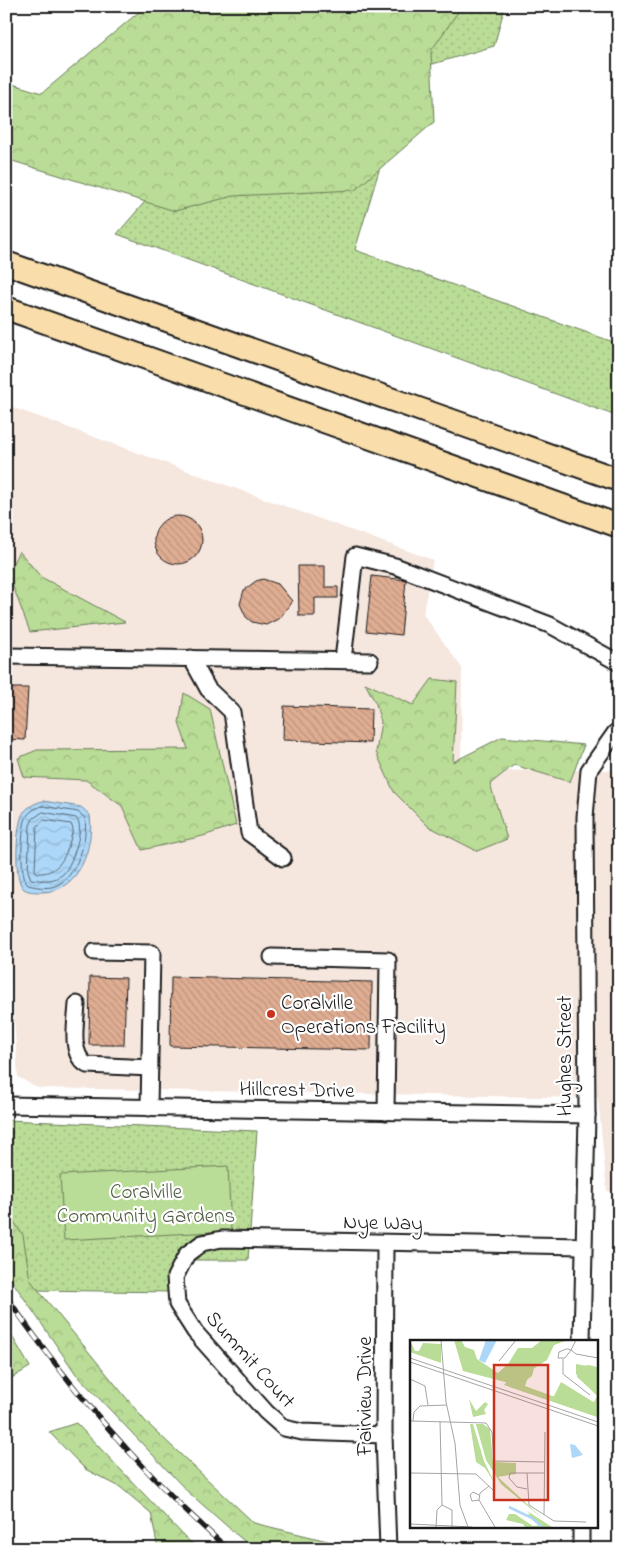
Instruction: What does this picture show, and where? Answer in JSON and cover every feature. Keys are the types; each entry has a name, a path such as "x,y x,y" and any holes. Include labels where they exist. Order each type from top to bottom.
{"highway":[{"path":"6,262 619,480"},
{"path":"6,308 619,526"}],"street":[{"path":"343,660 355,556 395,566 550,625 619,663"},
{"path":"6,656 370,660"},
{"path":"191,658 208,689 232,712 250,834 283,858"},
{"name":"Hughes Street","path":"582,1340 587,1115 585,817 589,770 615,733 619,733"},
{"path":"94,952 152,952 149,1108"},
{"path":"272,957 388,960 386,1112"},
{"path":"76,1004 76,1053 79,1060 87,1065 150,1068"},
{"name":"Hillcrest Drive","path":"6,1105 587,1115"},
{"name":"Nye Way","path":"186,1254 202,1243 222,1240 583,1246"},
{"name":"Fairview Drive","path":"385,1244 384,1435 388,1549"},
{"name":"Summit Court","path":"186,1254 175,1277 177,1304 195,1332 266,1412 284,1428 302,1432 384,1435"},
{"path":"581,1528 581,1549"}],"shaded area":[{"path":"6,405 433,560 423,614 462,668 461,771 619,770 619,1191 607,1191 598,1098 38,1088 18,1077 6,894"}],"green space":[{"path":"146,6 462,6 431,51 434,122 355,190 233,196 175,211 6,159 6,82 42,93"},
{"path":"314,6 505,6 494,46 409,71 355,250 619,344 619,417 117,234"},
{"path":"19,551 41,577 125,622 30,632 8,573"},
{"path":"432,679 457,682 453,762 502,737 584,745 570,782 514,765 490,784 507,839 477,851 428,826 394,792 376,752 381,722 376,704 365,683 413,705"},
{"path":"184,693 210,709 236,825 203,836 142,850 122,806 86,780 24,777 18,758 37,750 188,749 179,723"},
{"path":"6,1120 257,1131 248,1260 192,1260 172,1292 32,1290 6,1249"},
{"name":"Coralville Community Gardens","path":"228,1166 231,1231 64,1240 60,1175"},
{"path":"6,1210 23,1235 30,1280 146,1422 254,1523 340,1544 341,1549 253,1549 187,1491 76,1374 6,1272"},
{"path":"6,1326 30,1367 10,1379 6,1373"},
{"path":"76,1423 198,1549 158,1549 151,1513 120,1487 85,1469 49,1432"}],"water":[{"path":"43,801 81,807 90,815 90,840 82,865 75,876 55,890 33,892 24,889 18,875 19,827 24,812 32,805"}],"building":[{"path":"178,516 187,518 195,523 200,531 202,540 200,549 195,557 187,562 178,564 169,562 161,557 156,549 154,540 156,531 161,523 169,518"},
{"path":"298,566 325,566 325,587 338,587 338,598 315,598 315,616 299,616"},
{"path":"372,576 406,580 401,635 366,631"},
{"path":"263,579 278,584 292,601 280,618 266,625 252,622 246,617 240,604 244,590 256,581"},
{"path":"6,688 28,688 25,740 8,739"},
{"path":"284,706 371,709 370,743 283,740"},
{"path":"90,977 126,978 124,1045 89,1045"},
{"name":"Coralville Operations Facility","path":"171,977 372,982 371,1050 170,1046"}],"railway":[{"path":"6,1296 82,1397 137,1461 228,1549"}],"place":[{"name":"Coralville Operations Facility","path":"271,1014"}]}
